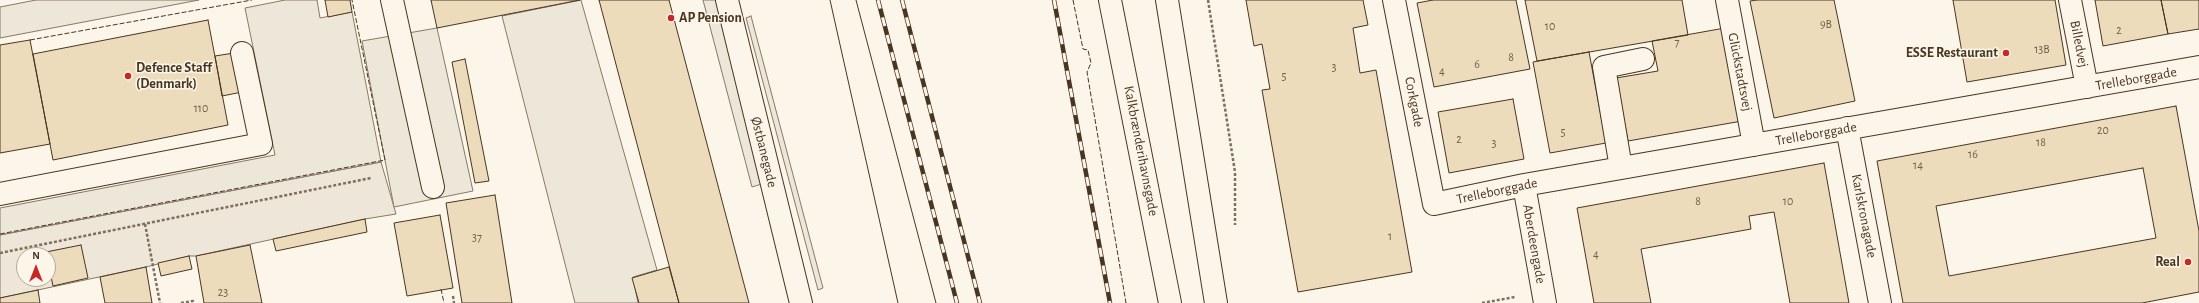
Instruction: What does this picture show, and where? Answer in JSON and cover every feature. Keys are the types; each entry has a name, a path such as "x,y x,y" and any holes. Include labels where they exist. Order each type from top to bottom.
{"street":[{"path":"392,0 433,187"},
{"name":"Østbanegade","path":"727,0 801,303"},
{"name":"Kalkbrænderihavnsgade","path":"1110,0 1170,303"},
{"path":"1167,0 1216,303"},
{"name":"Corkgade","path":"1394,0 1434,204"},
{"name":"Glückstadtsvej","path":"1727,0 1754,145"},
{"name":"Billedvej","path":"2070,0 2087,87"},
{"path":"0,194 262,144 242,53"},
{"path":"1621,168 1604,67 1643,60"},
{"name":"Trelleborggade","path":"1434,204 1524,185 2199,67"},
{"name":"Karlskronagade","path":"1847,128 1880,303"},
{"name":"Aberdeengade","path":"1524,185 1545,303"}],"path":[{"path":"1208,0 1235,172 1235,231"},
{"path":"0,253 371,178"},
{"path":"145,224 160,303"},
{"path":"453,296 454,303"},
{"path":"181,303 193,301 194,303"}],"shaded area":[{"path":"36,0 199,0 0,38 0,7"},
{"path":"285,0 317,0 320,18 352,12 381,162 0,235 0,208 275,155 245,8"},
{"path":"581,0 657,270 633,277 638,303 575,303 502,16"},
{"path":"703,0 716,0 765,183 752,187"},
{"path":"751,16 823,288 818,290 746,18"},
{"path":"437,28 473,191 394,207 362,41"},
{"path":"381,162 396,214 365,219 196,256 189,256 146,267 56,286 56,247 16,247 16,287 52,287 0,298 0,235"}],"building":[{"path":"325,0 350,0 352,12 328,17"},
{"path":"431,0 580,0 437,28"},
{"path":"599,0 669,0 749,303 679,303"},
{"path":"1246,0 1363,0 1368,25 1353,28 1360,73 1376,70 1412,272 1298,292 1262,90 1270,89 1262,44 1254,46"},
{"path":"1433,0 1516,0 1530,69 1434,87 1417,3"},
{"path":"1525,0 1682,0 1688,35 1537,61"},
{"path":"1834,0 1855,101 1774,118 1750,1"},
{"path":"1953,0 2055,0 2066,65 1967,82"},
{"path":"2095,0 2161,0 2168,34 2103,46"},
{"path":"2161,0 2199,0 2199,29 2168,34"},
{"name":"Defence Staff (Denmark)","path":"208,20 228,125 53,160 33,54"},
{"path":"1725,28 1742,121 1628,141 1616,78 1658,71 1652,41"},
{"path":"30,40 50,144 0,153 0,45"},
{"path":"1589,52 1606,143 1550,153 1533,62"},
{"path":"234,53 242,92 222,96 215,56"},
{"path":"465,59 489,181 475,183 452,62"},
{"path":"1513,99 1524,159 1449,173 1438,112"},
{"path":"2176,106 2199,231 2199,292 2142,303 1903,303 1877,161","holes":["2143,168 2156,238 1949,276 1936,206"]},
{"path":"1824,163 1849,303 1790,303 1774,212 1749,216 1751,229 1641,249 1651,303 1594,303 1577,208"},
{"path":"495,195 512,303 462,303 446,203"},
{"path":"440,215 453,288 407,296 394,223"},
{"path":"365,219 367,232 276,251 273,239"},
{"path":"81,245 88,278 56,285 56,250"},
{"path":"250,245 262,303 204,303 196,256"},
{"path":"189,256 192,269 161,276 158,263"},
{"path":"146,267 152,303 105,303 100,277"},
{"path":"669,267 679,303 639,303 632,278"},
{"path":"38,290 40,303 0,303 0,298"}],"tram line":[{"path":"830,0 898,303"},
{"path":"856,0 936,303"}],"railway":[{"path":"878,0 957,303"},
{"path":"902,0 980,303"},
{"path":"1054,0 1110,303"}],"fence":[{"path":"30,40 252,0"},
{"path":"0,234 385,160 352,0"},
{"path":"1073,0 1083,49 1088,50 1091,63 1087,72 1126,303"},
{"path":"441,289 444,303"}],"place":[{"name":"AP Pension","path":"671,18"},
{"name":"ESSE Restaurant","path":"2006,53"},
{"name":"Defence Staff (Denmark)","path":"128,76"},
{"name":"Real","path":"2188,262"}]}
